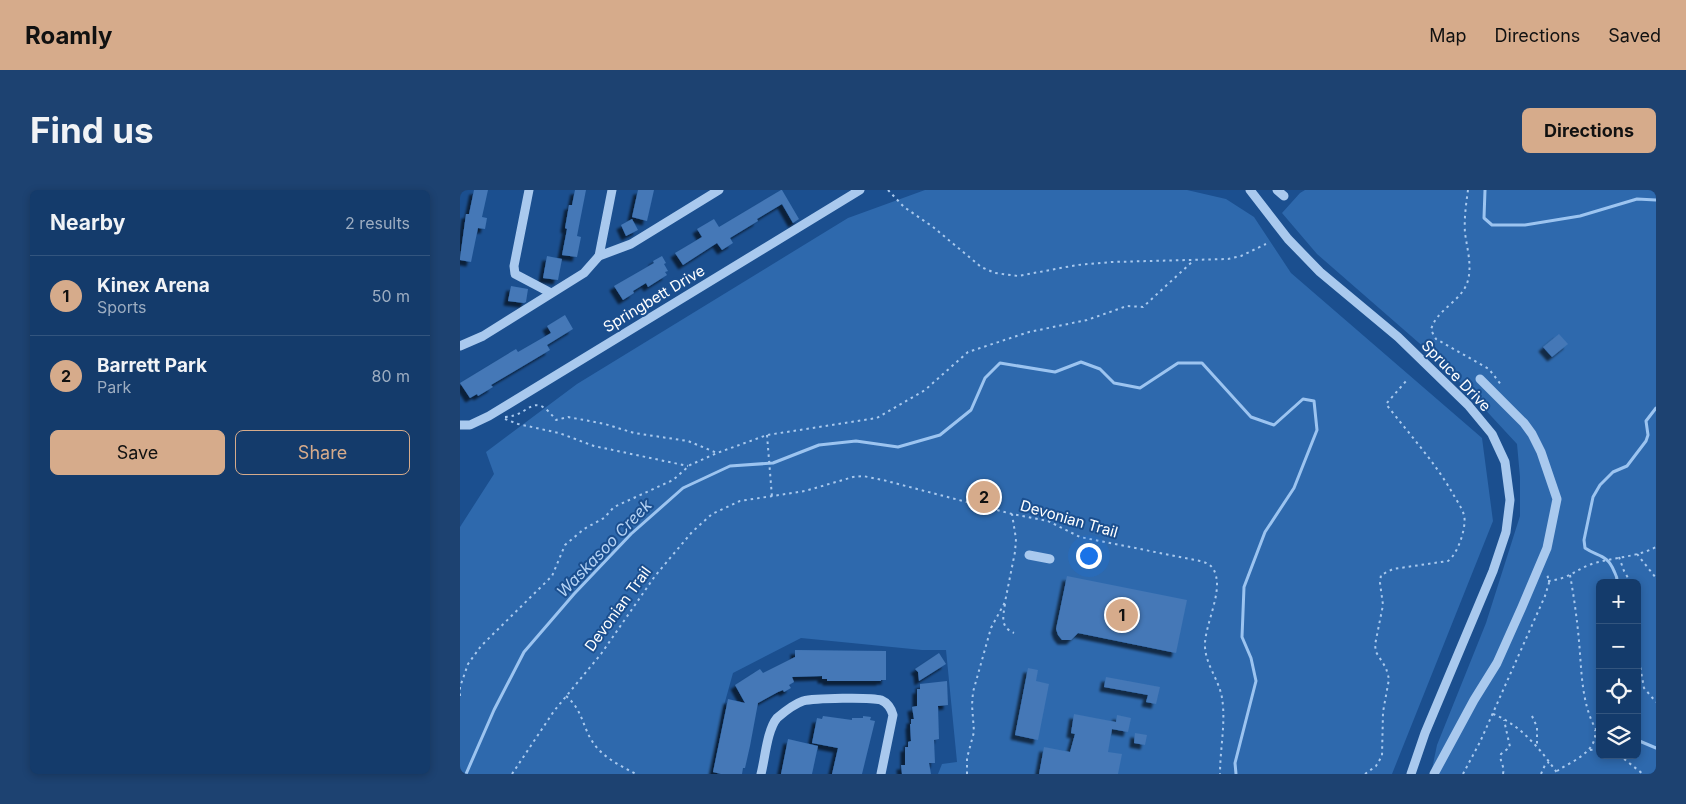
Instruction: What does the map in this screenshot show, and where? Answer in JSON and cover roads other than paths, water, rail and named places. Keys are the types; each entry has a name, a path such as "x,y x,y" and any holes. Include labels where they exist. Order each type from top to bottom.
{"street":[{"path":"529,190 514,266 515,274 551,293"},
{"path":"599,256 612,190"},
{"path":"460,346 483,336 584,273 599,256 631,244 719,190"},
{"name":"Springbett Drive","path":"460,425 476,423 489,416 860,190"},
{"name":"Spruce Drive","path":"1250,190 1288,240 1320,272 1398,337 1468,405 1492,434 1505,462 1510,500 1506,532 1494,571 1425,734 1411,774"},
{"path":"1434,774 1496,663 1522,607 1546,548 1557,499 1541,452 1532,434 1524,423 1480,378"},
{"path":"1029,555 1050,559"},
{"path":"761,774 772,725 783,713 804,701 864,699 881,700 891,708 893,715 881,774"}],"waterway":[{"path":"1485,190 1484,218 1492,225 1525,225 1580,216 1637,199 1656,200"},
{"name":"Waskasoo Creek","path":"466,774 494,710 524,652 574,594 631,534 683,488 730,466 773,463 819,445 856,441 898,447 940,435 971,410 985,378 1000,363 1055,372 1081,362 1100,369 1114,383 1140,388 1178,363 1202,363 1251,417 1274,425 1303,399 1314,401 1317,430 1294,488 1265,532 1244,587 1242,637 1251,658 1256,681 1235,763 1236,774"},
{"path":"1617,579 1611,566 1602,556 1585,548 1584,540 1593,497 1600,485 1613,472 1627,466 1646,441 1648,435 1646,421 1656,408"},
{"path":"1641,742 1656,748"}],"place":[{"name":"Barrett Park","path":"984,497"},
{"name":"Kinex Arena","path":"1122,615"}]}
